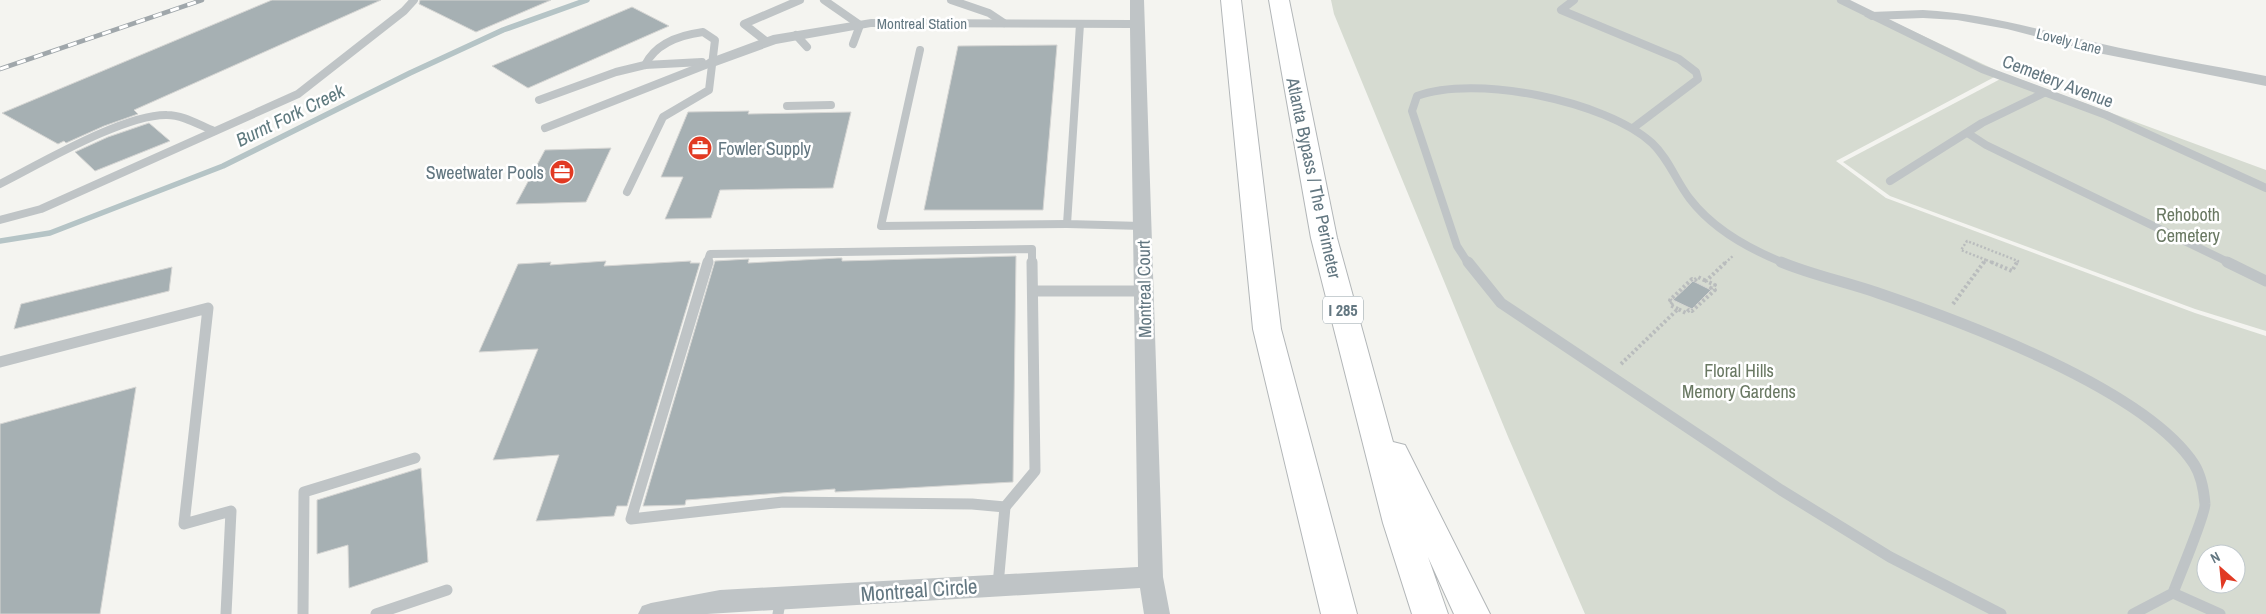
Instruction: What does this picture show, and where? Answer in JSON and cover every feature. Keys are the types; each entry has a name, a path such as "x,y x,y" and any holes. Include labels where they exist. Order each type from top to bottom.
{"highway":[{"path":"1231,0 1267,329 1339,614"},
{"name":"Atlanta Bypass / The Perimeter","path":"1279,0 1324,238 1400,523 1430,614"},
{"path":"1369,401 1472,614"}],"street":[{"name":"Montreal Court","path":"1137,0 1151,577"},
{"name":"Lovely Lane","path":"1871,16 1923,14 1957,16 2008,25 2098,48 2266,80"},
{"name":"Montreal Station","path":"713,62 767,42 796,35 860,25 1137,24"},
{"name":"Montreal Circle","path":"651,614 720,601 780,606 998,586 1151,577"},
{"path":"1151,577 1158,614"}],"lane":[{"path":"0,220 42,209 298,94 404,11 414,0"},
{"path":"767,42 744,24 800,0"},
{"path":"824,0 860,25 853,44"},
{"path":"951,0 990,14 1004,23"},
{"path":"1574,0 1561,10 1680,59 1696,72 1698,79 1633,128"},
{"name":"Cemetery Avenue","path":"1841,0 1982,69 2106,115 2236,176 2266,188"},
{"path":"1066,224 1080,24"},
{"path":"627,192 663,117 708,90 715,40 703,32 695,33 660,47 647,59 645,65"},
{"path":"796,35 807,47"},
{"path":"920,50 882,226 1066,224 1142,226"},
{"path":"539,100 616,72 645,65 713,62"},
{"path":"545,128 713,62"},
{"path":"2001,614 1890,557 1848,532 1781,490 1501,303 1474,272 1457,246 1412,111 1417,96 1427,90 1454,86 1524,93 1594,111 1633,128 1659,150 1690,199 1706,216 1746,244 1780,262 1814,275 1880,294 2038,357 2108,392 2146,417 2182,445 2197,467 2205,510 2173,593 2133,614"},
{"path":"1890,182 1969,134 1982,123 2044,93"},
{"path":"787,106 831,105"},
{"path":"0,184 114,129 152,117 166,115 186,119 214,131"},
{"path":"1969,134 2266,281"},
{"path":"998,586 1005,507 1034,471 1036,453 1032,249 710,254 631,519 783,502 972,504 1005,507"},
{"path":"1033,291 1144,291"},
{"path":"0,362 208,308 184,524 231,511 226,614"},
{"path":"304,614 304,492 415,458"},
{"path":"376,614 447,590"},
{"path":"2173,593 2220,614"}],"path":[{"path":"1967,241 2018,261 2012,270 1986,260 1961,250 1967,241"},
{"path":"1706,281 1746,244"},
{"path":"1942,318 1986,260"},
{"path":"1698,277 1715,285 1711,288 1715,290 1692,312 1689,310 1686,313 1678,309 1670,305 1673,302 1670,300 1692,278 1695,280 1698,277"},
{"path":"1609,375 1678,309"}],"green space":[{"name":"Floral Hills Memory Gardens","path":"1331,0 1847,0 2002,73 1836,161 1886,198 2195,313 2266,336 2266,614 1585,614 1509,439 1334,14"},
{"name":"Rehoboth Cemetery","path":"2008,75 2266,170 2266,331 2195,309 1890,196 1843,162"}],"building":[{"path":"272,0 381,0 134,110 138,114 104,126 66,143 64,141 58,144 2,113"},
{"path":"420,0 551,0 476,32 419,4"},
{"path":"632,7 669,26 528,88 492,66"},
{"path":"1057,45 1043,210 924,210 958,46"},
{"path":"749,111 748,114 851,112 833,188 720,190 711,218 665,219 683,177 661,177 688,112"},
{"path":"149,123 170,141 95,171 75,152 108,137"},
{"path":"611,148 586,202 516,204 545,150"},
{"path":"1016,256 1013,482 835,492 835,489 686,500 685,505 643,506 715,261 749,259 748,263 838,258 842,258 842,261"},
{"path":"606,261 604,266 691,261 690,263 700,263 627,506 617,506 614,516 536,521 559,455 493,460 538,349 479,352 518,264 551,262 550,265"},
{"path":"172,267 169,291 14,329 21,304"},
{"path":"1693,281 1711,290 1692,309 1673,300"},
{"path":"136,387 100,614 0,614 0,424"},
{"path":"421,468 428,562 349,588 348,545 317,554 317,500"}],"waterway":[{"name":"Burnt Fork Creek","path":"0,241 50,233 223,166 410,73 503,30 587,0"}],"railway":[{"path":"0,69 202,0"}],"place":[{"name":"Fowler Supply","path":"700,148"},
{"name":"Sweetwater Pools","path":"562,172"}]}
